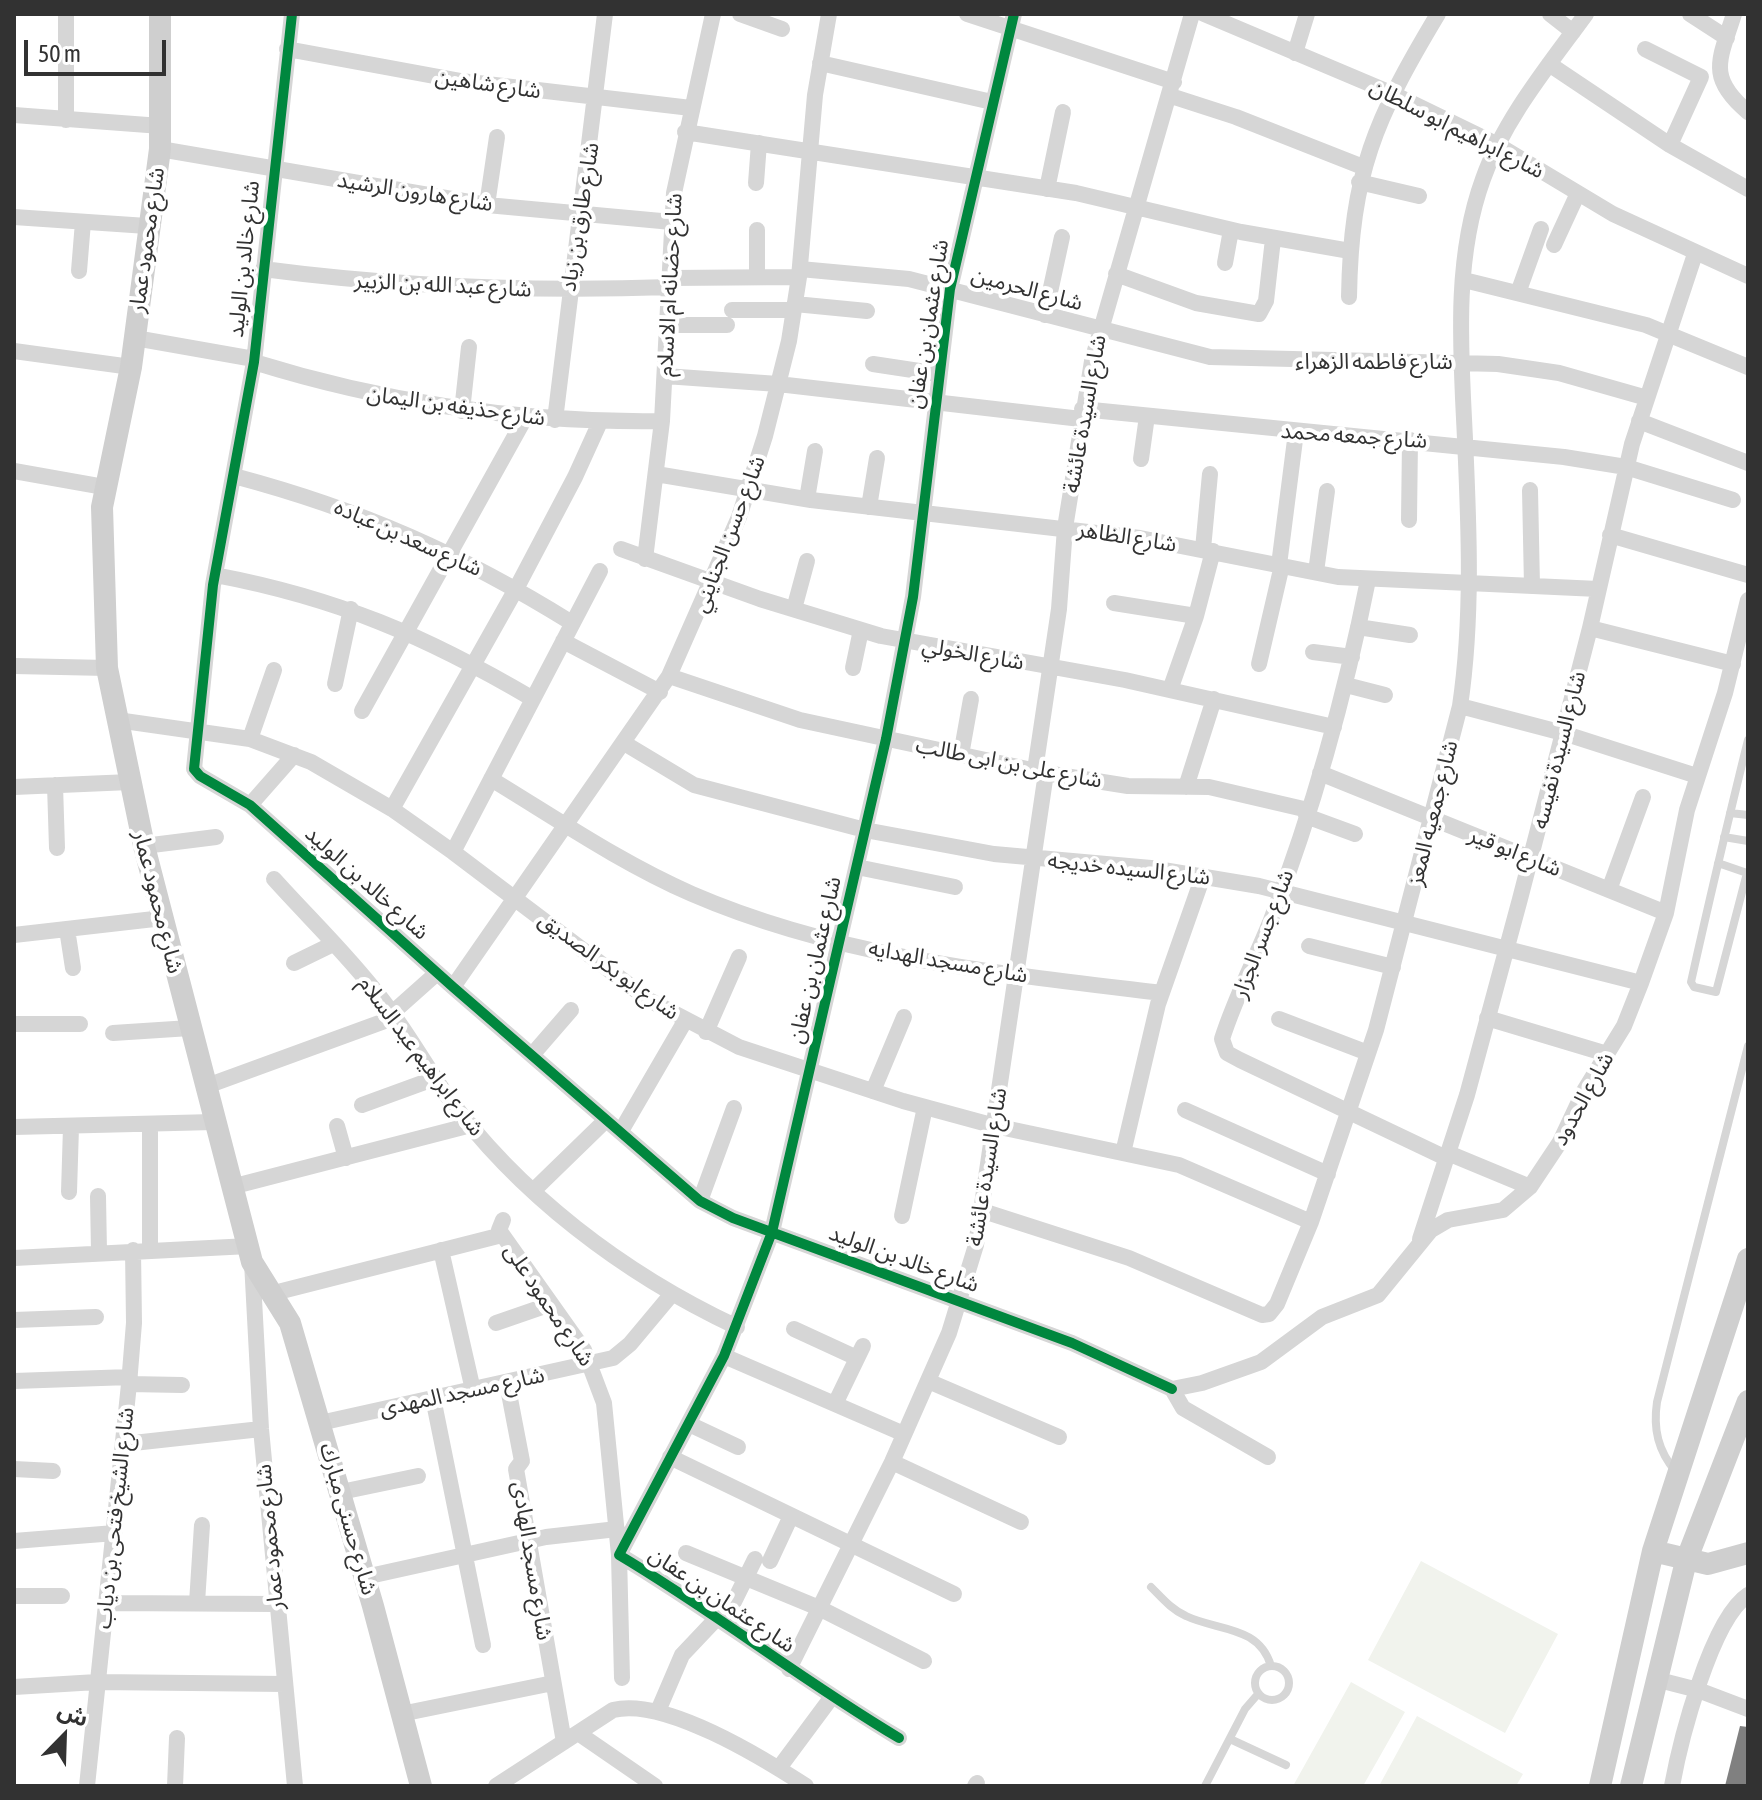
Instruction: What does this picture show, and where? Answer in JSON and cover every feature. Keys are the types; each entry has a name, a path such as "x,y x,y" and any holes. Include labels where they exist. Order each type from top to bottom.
{"street":[{"path":"66,14 66,120"},
{"name":"شارع محمود عمار","path":"160,14 160,149 147,226 131,367 104,487 101,527 107,668 144,846 204,1087 235,1186 250,1254 261,1429 295,1786"},
{"name":"شارع خالد بن الوليد","path":"292,14 254,360 215,575 194,769 200,776 250,805 437,973 700,1201 772,1232 1117,1362 1172,1389"},
{"name":"شارع طارق بن زياد","path":"555,420 568,291 597,98 605,14"},
{"name":"شارع حضانه ام الاسلام","path":"645,559 662,421 672,222 685,132 713,14"},
{"path":"740,14 782,29"},
{"name":"شارع حسن الجنايني","path":"453,987 660,692 712,582 749,490 778,384 800,273 809,150 829,14"},
{"path":"967,14 1012,20 1361,174 1419,196"},
{"name":"شارع السيدة عائشة","path":"789,1669 892,1462 928,1381 959,1301 983,1211 1033,858 1065,528 1081,414 1100,329 1192,14"},
{"name":"شارع ابراهيم ابو سلطان","path":"1204,14 1391,93 1498,145 1578,193 1695,254 1748,276"},
{"path":"1295,53 1307,14"},
{"path":"1349,297 1350,251 1361,174 1391,93 1437,14"},
{"path":"1550,14 1573,32"},
{"name":"شارع جمعيه المعز","path":"983,1211 1129,1258 1262,1315 1274,1310 1311,1222 1368,1053 1460,706 1467,658 1468,584 1461,362 1464,280 1473,210 1498,145 1549,64 1586,14"},
{"path":"1690,14 1727,38"},
{"path":"1734,14 1720,53 1721,77 1733,99 1748,112"},
{"name":"شارع عثمان بن عفان","path":"899,1738 831,1698 721,1620 619,1555 724,1356 772,1232 886,739 905,642 950,289 1012,20"},
{"name":"شارع شاهين","path":"287,49 461,81 691,108"},
{"path":"1645,49 1701,77 1670,145"},
{"path":"820,63 992,102"},
{"path":"1549,64 1670,145 1748,189"},
{"path":"1047,189 1063,112"},
{"path":"14,115 161,126"},
{"path":"685,132 1138,205 1231,230 1350,251"},
{"path":"487,205 497,137"},
{"path":"756,183 759,143"},
{"name":"شارع هارون الرشيد","path":"160,149 487,205 672,222"},
{"path":"1554,245 1578,193"},
{"path":"14,217 147,226"},
{"path":"79,271 83,222"},
{"path":"1518,293 1541,229"},
{"path":"757,230 757,277"},
{"path":"1225,263 1231,230"},
{"path":"1045,315 1062,237"},
{"path":"1116,274 1196,303 1259,314 1266,301 1273,239"},
{"name":"شارع السيدة نفيسه","path":"1418,1245 1507,948 1590,628 1626,467 1695,254"},
{"name":"شارع عبد الله بن الزبير","path":"263,269 415,286 568,291 670,282"},
{"name":"شارع الحرمين","path":"670,282 800,273 881,274 1100,329"},
{"path":"1464,280 1669,332 1748,367"},
{"path":"668,325 794,307 867,311"},
{"name":"شارع فاطمه الزهراء","path":"1100,329 1181,351 1238,361 1461,362 1559,373 1647,398"},
{"name":"شارع حذيفه بن اليمان","path":"135,338 254,360 368,394 462,411 555,420 662,421"},
{"path":"462,411 469,347"},
{"path":"14,351 131,367"},
{"path":"873,364 939,374"},
{"name":"شارع جمعه محمد","path":"665,376 778,384 936,403 1147,416 1296,432 1465,444 1626,467 1733,500"},
{"path":"1141,459 1147,416"},
{"path":"362,711 525,418"},
{"path":"1639,421 1748,463"},
{"path":"392,809 516,589 581,466 600,422"},
{"path":"1259,664 1281,565 1296,432"},
{"path":"1409,520 1410,440"},
{"path":"807,499 815,451"},
{"path":"869,507 877,458"},
{"path":"14,471 104,487"},
{"name":"شارع الظاهر","path":"656,474 807,499 1065,528 1208,550 1368,580 1598,589"},
{"path":"1170,690 1196,616 1208,550 1210,474"},
{"name":"شارع سعد بن عباده","path":"234,476 343,508 452,553 572,623"},
{"path":"1530,490 1532,586"},
{"path":"1316,572 1327,491"},
{"path":"1610,535 1748,575"},
{"name":"شارع الخولي","path":"621,549 794,609 905,642 1170,690 1334,727"},
{"path":"794,609 807,561"},
{"path":"453,852 600,571"},
{"path":"215,575 276,587 351,609 407,631 475,664 533,699"},
{"name":"شارع جسر الجزار","path":"1368,580 1346,685 1320,773 1281,892 1222,1039 1227,1053 1240,1060 1447,1156 1530,1187"},
{"name":"شارع الحدود","path":"1172,1389 1202,1383 1261,1362 1322,1317 1378,1295 1431,1230 1448,1220 1484,1217 1503,1210 1530,1187 1560,1142 1584,1091 1624,1026 1641,983 1666,913 1697,776 1733,664 1748,600"},
{"path":"1114,603 1196,616"},
{"path":"335,684 351,609"},
{"path":"1358,627 1410,635"},
{"path":"1590,628 1733,664"},
{"path":"853,668 861,630"},
{"path":"563,641 660,692"},
{"path":"1313,652 1352,657"},
{"path":"14,666 107,668"},
{"path":"250,739 274,670"},
{"name":"شارع على بن ابى طالب","path":"669,676 800,720 1040,772 1128,786 1228,790 1307,813 1355,834"},
{"path":"1346,685 1385,695"},
{"path":"961,755 971,699"},
{"path":"1186,787 1214,699"},
{"path":"1460,706 1563,733 1697,776"},
{"name":"شارع ابو بكر الصديق","path":"117,720 250,739 294,755 392,809 649,1000 706,1032 810,1071 925,1107 995,1126 1179,1165 1311,1222"},
{"name":"شارع السيده خديجه","path":"624,743 694,785 865,830 1033,858 1203,876 1405,922 1641,983"},
{"path":"250,805 294,755"},
{"name":"شارع ابو قير","path":"1320,773 1666,913"},
{"name":"شارع مسجد الهدايه","path":"491,779 640,870 694,895 757,918 918,960 1162,993"},
{"path":"14,787 130,782"},
{"path":"55,785 57,848"},
{"path":"1609,890 1643,797"},
{"path":"144,846 216,837"},
{"path":"857,867 955,887"},
{"path":"1123,1153 1162,993 1203,876"},
{"name":"شارع ابراهيم عبد السلام","path":"274,879 394,1015 471,1125 534,1190 608,1252 671,1295 737,1327"},
{"path":"14,935 163,918"},
{"path":"67,929 73,968"},
{"path":"294,963 333,944"},
{"path":"1309,946 1393,967"},
{"path":"706,1032 739,957"},
{"path":"204,1087 394,1015 437,973"},
{"path":"532,1055 571,1010"},
{"path":"873,1091 904,1017"},
{"path":"1487,1018 1607,1054"},
{"path":"1279,1019 1368,1053"},
{"path":"621,1131 685,1021"},
{"path":"14,1024 80,1024"},
{"path":"113,1033 190,1028"},
{"path":"362,1105 436,1078"},
{"path":"902,1216 925,1107"},
{"path":"700,1201 734,1108"},
{"path":"1185,1110 1328,1174"},
{"path":"534,1190 606,1120"},
{"path":"14,1127 214,1122"},
{"path":"235,1186 471,1125"},
{"path":"150,1126 150,1249"},
{"path":"337,1126 346,1158"},
{"path":"69,1192 71,1127"},
{"path":"98,1196 99,1252"},
{"name":"شارع محمود على","path":"441,1250 502,1227 591,1365 609,1431 619,1555 622,1678"},
{"path":"14,1258 150,1249 250,1254"},
{"name":"شارع الشيخ فتحى بن دياب","path":"87,1786 130,1380 134,1323 133,1250"},
{"path":"274,1293 441,1250 473,1390"},
{"name":"شارع حسنى مبارك","path":"250,1254 290,1323 341,1492 421,1786"},
{"path":"1600,1786 1653,1551 1748,1259"},
{"name":"شارع مسجد المهدى","path":"320,1423 613,1358 630,1344 671,1295"},
{"path":"496,1323 551,1304"},
{"path":"14,1320 96,1317"},
{"path":"794,1329 860,1352 835,1404"},
{"path":"724,1356 904,1434"},
{"path":"14,1381 130,1380 182,1385"},
{"path":"928,1381 1059,1437"},
{"name":"شارع مسجد الهادى","path":"507,1383 522,1461 516,1469 527,1540 553,1683 571,1737"},
{"path":"1172,1389 1183,1408 1268,1457"},
{"path":"433,1398 483,1645"},
{"path":"1631,1786 1686,1561 1748,1401"},
{"path":"689,1424 738,1447"},
{"path":"124,1444 261,1429"},
{"path":"670,1457 954,1594"},
{"path":"892,1462 1021,1522"},
{"path":"14,1469 53,1471"},
{"path":"341,1492 418,1476"},
{"path":"658,1711 682,1655 721,1620 791,1516"},
{"path":"197,1603 202,1525"},
{"path":"365,1577 527,1540 617,1529"},
{"path":"14,1541 115,1533"},
{"path":"1653,1551 1708,1564 1748,1553"},
{"path":"686,1553 819,1608 924,1661"},
{"path":"1672,1786 1683,1731 1698,1690 1731,1611 1748,1595"},
{"path":"14,1596 62,1596"},
{"path":"107,1603 276,1604"},
{"path":"1655,1679 1698,1690 1748,1709"},
{"path":"14,1687 97,1682 285,1684"},
{"path":"401,1714 553,1683"},
{"path":"779,1768 831,1698"},
{"path":"496,1786 613,1710 631,1705 658,1711 748,1750 806,1786"},
{"path":"571,1737 655,1786"},
{"path":"175,1786 177,1738"}],"lane":[{"path":"1718,863 1747,873 1716,992 1693,987 1691,982 1718,863 1724,837 1748,740"},
{"path":"1730,813 1748,815"},
{"path":"1724,837 1748,841"},
{"path":"1678,1474 1661,1449 1655,1418 1748,1046"},
{"path":"1151,1587 1189,1618 1249,1636 1261,1647 1271,1666 1286,1672 1287,1692 1276,1700 1258,1694"},
{"path":"1205,1786 1245,1709 1258,1694 1257,1674 1271,1666"},
{"path":"1230,1739 1286,1765"}],"shaded area":[{"path":"1421,1561 1558,1634 1505,1733 1368,1660"},
{"path":"1351,1682 1405,1712 1363,1786 1293,1786"},
{"path":"1417,1716 1523,1774 1516,1786 1379,1786"}],"building":[{"path":"1740,1726 1748,1727 1748,1786 1725,1786"}],"cycle path":[{"path":"292,14 254,362 213,585 194,769 200,776 250,805 453,987 700,1201 733,1218 1072,1343 1172,1389"},
{"path":"899,1738 619,1555 724,1356 772,1232 886,739 913,597 950,289 1014,14"}]}
